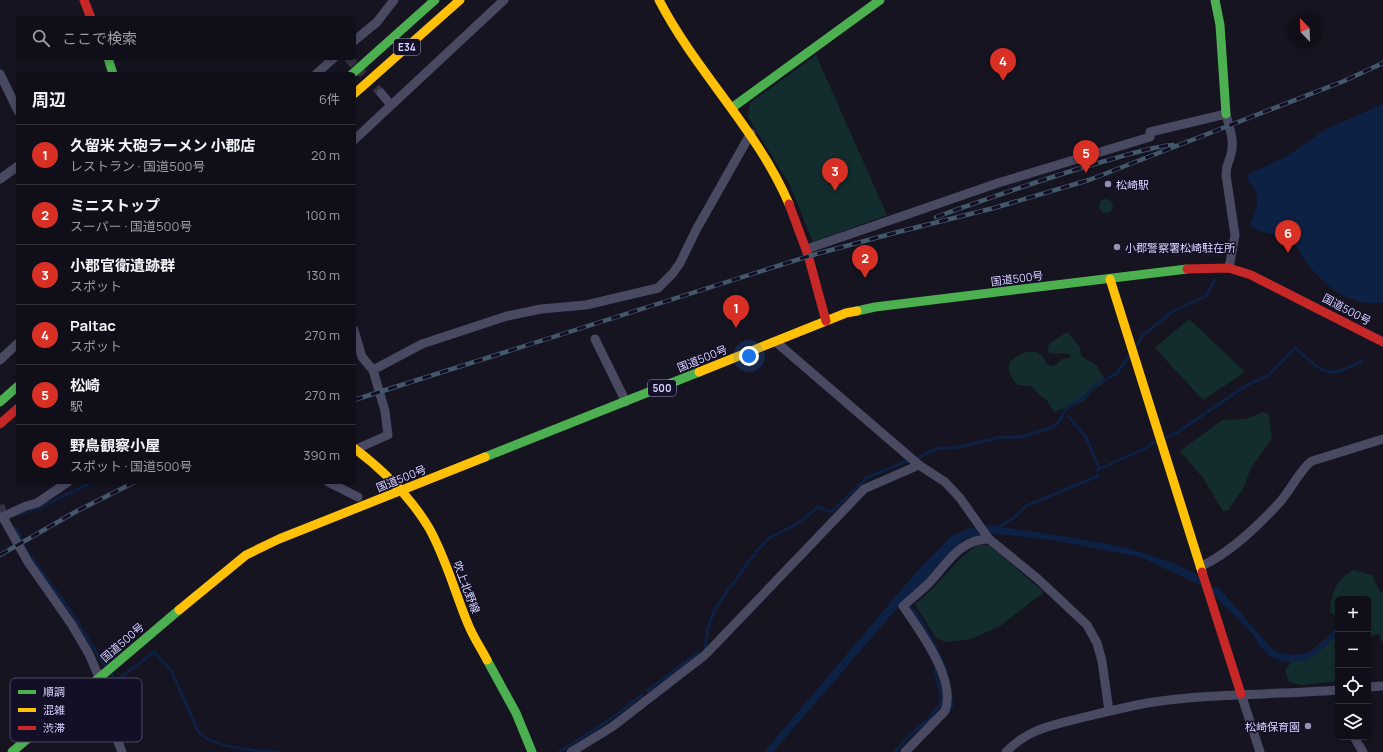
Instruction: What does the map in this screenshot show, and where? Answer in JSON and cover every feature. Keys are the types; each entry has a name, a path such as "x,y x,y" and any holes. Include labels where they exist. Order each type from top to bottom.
{"main road":[{"path":"84,0 90,16"},
{"name":"E34","path":"354,72 435,0"},
{"name":"E34","path":"356,92 460,0"},
{"path":"659,0 670,23 697,63 751,133 779,183 807,249 826,321"},
{"path":"732,107 880,0"},
{"path":"1215,0 1220,25 1226,114"},
{"path":"109,60 112,72"},
{"name":"国道500号","path":"98,678 208,585 246,555 279,539 626,402 846,313 875,307 1199,268 1229,268 1251,275 1280,288 1383,342"},
{"path":"1110,279 1241,694"},
{"path":"0,402 16,388"},
{"path":"0,424 16,410"},
{"name":"吹上北野線","path":"356,450 375,464 402,491 428,527 439,548 469,626 516,713 532,752"},
{"name":"国道500号","path":"12,752 24,742"}],"street":[{"path":"356,39 376,22 394,0"},
{"path":"356,138 390,104 504,0"},
{"path":"318,72 332,60"},
{"path":"0,74 16,107"},
{"path":"381,93 390,104"},
{"path":"807,249 998,182 1150,137 1150,132 1226,114 1232,137 1231,154 1226,165 1226,175 1235,235 1229,268"},
{"path":"373,370 422,344 507,316 542,309 586,306 658,288 673,273 680,263 696,230 751,133"},
{"path":"0,179 16,167"},
{"path":"356,337 362,357 373,370 385,411 388,435 356,449"},
{"path":"595,339 626,402"},
{"path":"776,342 919,465 944,482 960,498 989,539 1038,579 1087,625 1097,643 1102,661 1109,711"},
{"path":"0,360 16,345"},
{"path":"1200,567 1221,556 1281,501 1300,476 1306,464 1383,439"},
{"path":"571,752 612,727 705,655 864,489 919,465"},
{"path":"65,484 37,503 26,506 2,520 28,562 72,625 89,654 97,678"},
{"path":"332,484 358,497"},
{"path":"906,752 945,711 948,703 943,675 938,661 903,606 929,583 958,550 978,539 989,539"},
{"path":"1371,687 1383,686"},
{"path":"1006,752 1018,740 1028,734 1053,725 1147,703 1241,694 1335,690"},
{"path":"1241,694 1260,752"},
{"path":"1356,740 1363,752"},
{"path":"119,742 122,752"}],"green space":[{"path":"816,55 887,215 813,242 790,185 748,117 750,103"},
{"path":"1103,199 1109,199 1113,203 1113,209 1109,213 1103,213 1099,209 1099,203"},
{"path":"1189,319 1245,372 1203,400 1155,348"},
{"path":"1067,332 1080,347 1081,356 1098,366 1098,369 1106,381 1092,391 1084,401 1054,412 1046,399 1040,396 1031,386 1018,385 1013,380 1008,369 1012,360 1018,355 1029,351 1040,354 1047,363 1053,366 1062,359 1070,358 1071,355 1049,353 1047,349 1050,343"},
{"path":"1263,412 1269,414 1272,438 1251,468 1243,489 1228,510 1223,511 1203,478 1180,451 1222,420 1246,419"},
{"path":"980,544 990,546 1044,592 1000,626 971,639 945,642 936,638 915,604 962,558"},
{"path":"1353,570 1372,575 1380,592 1383,591 1383,645 1379,634 1371,636 1371,596 1335,596 1335,616 1330,612 1333,593 1342,578"},
{"path":"1335,630 1335,681 1301,685 1289,682 1285,670 1293,660 1308,654"}],"water":[{"path":"1383,104 1383,303 1368,303 1354,300 1329,286 1308,264 1293,240 1258,230 1250,225 1256,209 1257,198 1256,192 1249,183 1247,175 1287,156 1326,129"},
{"path":"988,525 1076,538 1128,548 1171,562 1194,573 1212,587 1219,588 1273,650 1278,652 1295,655 1306,653 1319,646 1335,630 1335,636 1318,653 1308,658 1290,662 1281,661 1273,658 1266,652 1259,645 1254,636 1217,598 1200,585 1140,557 1058,541 990,533 968,538 958,544 924,582 900,605 773,752 764,752 912,577 950,537 967,529"}],"waterway":[{"path":"1136,347 1141,337 1173,311 1206,296 1215,280"},
{"path":"1164,439 1176,433 1247,385 1268,376 1295,348 1312,363 1326,371 1340,371 1361,361"},
{"path":"918,459 924,454 938,448 954,448 1002,437 1020,437 1048,429 1057,424 1067,408 1084,397 1096,384 1116,374 1130,355"},
{"path":"1069,417 1086,437 1099,468"},
{"path":"1097,470 1146,448 1154,442 1157,443"},
{"path":"756,552 769,538 797,524 818,507 832,511 867,478 909,460"},
{"path":"998,528 1015,517 1026,506 1098,476"},
{"path":"16,515 41,507 89,484"},
{"path":"12,527 17,529 25,549 71,612 105,666"},
{"path":"705,648 713,613 748,562 755,555"},
{"path":"909,606 924,626 946,671"},
{"path":"120,678 154,652 171,670 199,733 215,742 236,748 278,752"},
{"path":"647,691 699,652"},
{"path":"895,752 909,736 928,720 941,704 941,693 935,672 936,668"},
{"path":"559,752 611,719 642,695"},
{"path":"948,712 952,707 951,698"}],"tunnel":[{"path":"350,60 381,93"},
{"path":"0,505 5,521"}],"railway":[{"path":"356,399 809,256 994,208 1089,180 1344,81 1383,63"},
{"path":"936,217 1084,167 1147,149 1173,145"},
{"path":"0,555 77,511 131,484"}],"traffic: fast":[{"path":"354,72 435,0"},
{"path":"733,107 880,0"},
{"path":"1215,0 1220,25 1226,114"},
{"path":"109,60 112,72"},
{"path":"857,311 875,307 1187,269"},
{"path":"485,457 699,372"},
{"path":"0,402 16,388"},
{"path":"99,678 179,610"},
{"path":"487,660 516,713 532,752"},
{"path":"12,752 24,742"}],"traffic: slow":[{"path":"356,92 460,0"},
{"path":"659,0 690,52 744,125 776,177 789,204"},
{"path":"1110,279 1202,572"},
{"path":"699,372 846,313 857,311"},
{"path":"356,450 375,465 405,494 422,516 435,539 470,629 487,660"},
{"path":"179,610 246,555 279,539 485,457"}],"traffic: jam":[{"path":"84,0 90,16"},
{"path":"789,204 808,255 826,321"},
{"path":"1187,269 1229,268 1251,275 1383,342"},
{"path":"0,424 16,410"},
{"path":"1202,572 1241,694"}],"place":[{"name":"Paltac","path":"1003,81"},
{"name":"松崎","path":"1086,173"},
{"name":"松崎駅","path":"1108,184"},
{"name":"小郡官衛遺跡群","path":"835,191"},
{"name":"小郡警察署松崎駐在所","path":"1117,247"},
{"name":"野鳥観察小屋","path":"1288,253"},
{"name":"ミニストップ","path":"865,278"},
{"name":"久留米 大砲ラーメン 小郡店","path":"736,328"},
{"name":"松崎保育園","path":"1308,726"}]}
